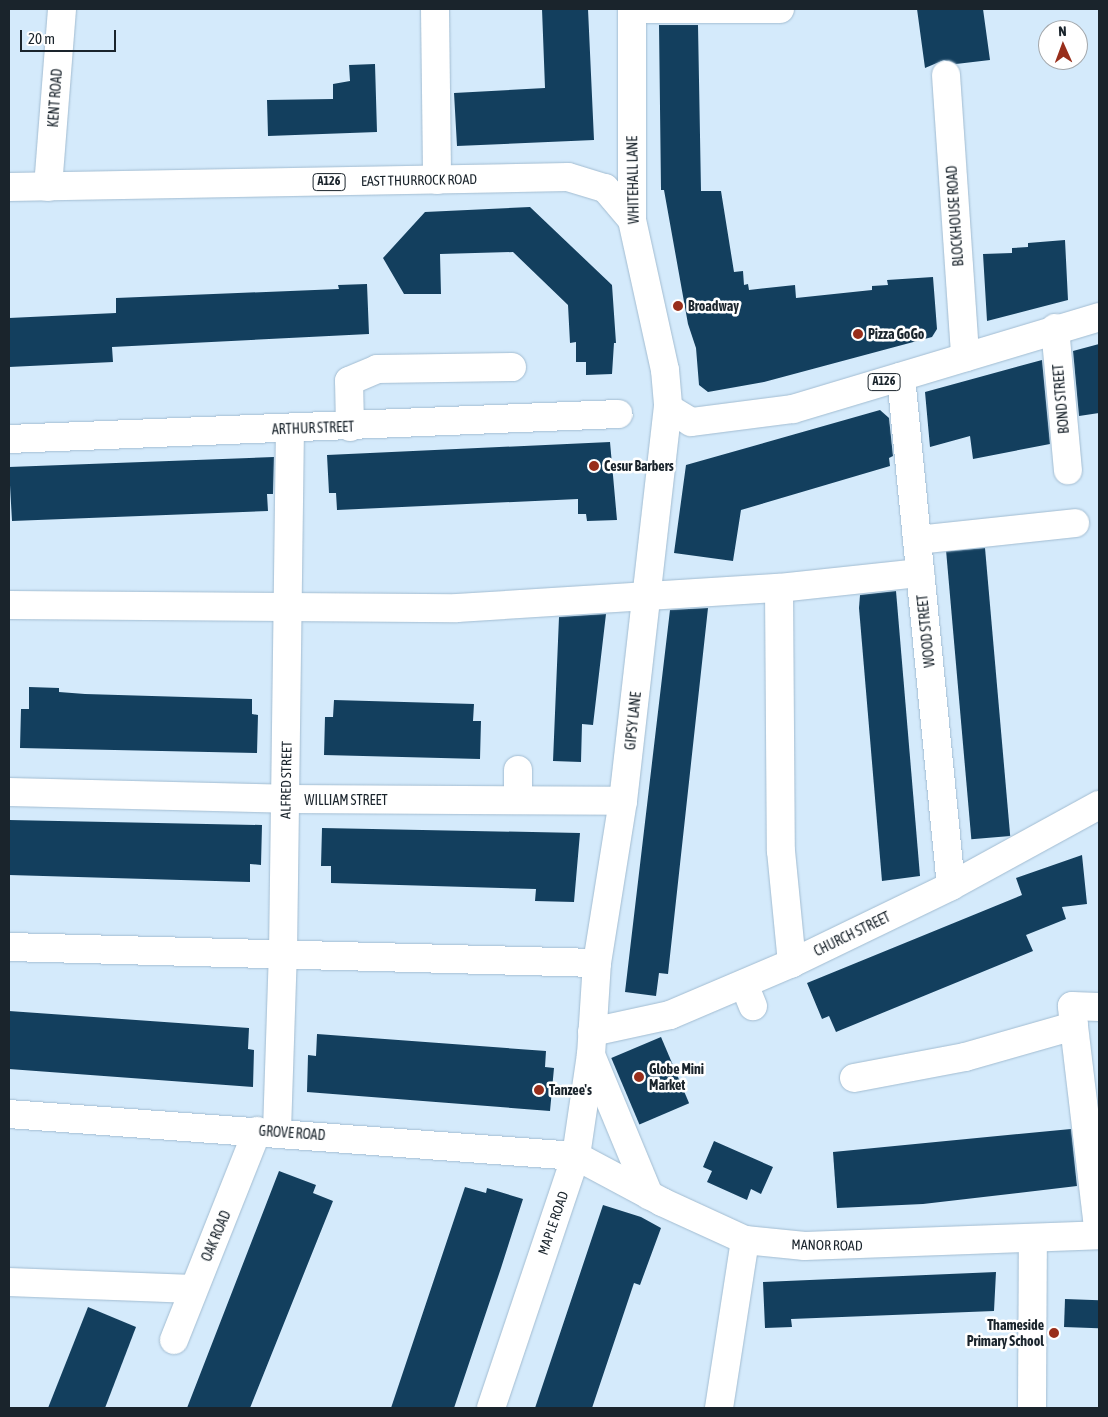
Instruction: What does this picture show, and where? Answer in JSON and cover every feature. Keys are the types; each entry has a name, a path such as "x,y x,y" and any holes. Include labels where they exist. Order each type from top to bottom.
{"street":[{"name":"KENT ROAD","path":"48,187 62,9"},
{"path":"435,9 437,180"},
{"path":"632,9 780,9"},
{"name":"WHITEHALL LANE","path":"632,9 632,220 665,370 668,408"},
{"name":"BLOCKHOUSE ROAD","path":"946,75 965,357"},
{"name":"EAST THURROCK ROAD","path":"9,187 568,177 605,188 632,220"},
{"name":"A126","path":"668,408 691,422 794,409 1055,328 1099,317"},
{"name":"BOND STREET","path":"1055,328 1068,470"},
{"path":"350,427 349,381 377,369 512,367"},
{"name":"WOOD STREET","path":"901,377 951,886"},
{"name":"GIPSY LANE","path":"591,1043 597,963 624,801 668,408"},
{"name":"ARTHUR STREET","path":"9,439 350,427 618,414"},
{"name":"ALFRED STREET","path":"267,1131 283,954 290,429"},
{"path":"917,540 1075,523"},
{"path":"9,605 288,609 458,608 779,588 920,573"},
{"path":"779,588 781,851 792,963"},
{"path":"518,770 518,800"},
{"name":"WILLIAM STREET","path":"9,792 286,800 624,801"},
{"name":"CHURCH STREET","path":"591,1043 670,1015 748,995 792,963 951,886 1099,805"},
{"path":"9,946 597,963"},
{"path":"1099,1007 1072,1006 1099,1235"},
{"path":"854,1078 965,1057 1074,1026"},
{"path":"591,1043 649,1194"},
{"name":"MAPLE ROAD","path":"491,1408 576,1156 591,1043"},
{"name":"GROVE ROAD","path":"9,1114 267,1131 576,1156"},
{"name":"OAK ROAD","path":"174,1340 194,1289 267,1131"},
{"name":"MANOR ROAD","path":"576,1156 649,1194 745,1240 805,1246 1099,1235"},
{"path":"1032,1238 1032,1408"},
{"path":"719,1408 745,1240"},
{"path":"9,1282 194,1289"}],"building":[{"path":"542,9 588,9 594,140 457,146 454,93 545,88"},
{"path":"917,9 983,9 990,60 956,64 944,60 925,68"},
{"path":"659,25 698,25 701,191 721,191 734,272 743,271 744,285 748,284 749,290 795,285 796,298 872,290 872,286 888,285 887,280 933,277 937,329 932,337 764,382 708,392 699,385 696,348 688,324 664,190 661,190"},
{"path":"375,64 377,132 268,136 267,100 333,99 333,84 350,81 349,65"},
{"path":"530,207 612,285 616,343 614,343 612,374 586,375 586,362 576,362 576,342 570,343 568,305 513,252 440,254 441,294 404,294 383,258 425,212"},
{"path":"1065,240 1068,300 987,321 983,254 1012,253 1012,248 1028,247 1028,243"},
{"path":"367,284 369,334 112,347 113,362 9,367 9,318 116,313 116,298 339,289 338,285"},
{"path":"1099,344 1099,413 1079,416 1073,351"},
{"path":"1042,360 1050,444 973,459 970,436 930,447 925,392"},
{"path":"880,410 889,418 893,456 889,458 890,466 741,510 733,561 674,553 686,465"},
{"path":"610,442 617,520 587,521 586,514 578,514 578,499 337,510 336,493 329,493 327,455"},
{"path":"274,457 273,494 267,494 268,511 12,521 9,467"},
{"path":"985,548 1010,836 971,839 946,551"},
{"path":"896,591 920,876 882,881 859,608 860,595"},
{"path":"708,608 668,974 659,973 656,996 625,992 670,610"},
{"path":"606,614 593,725 582,724 581,762 553,761 559,617"},
{"path":"29,687 59,688 59,692 85,694 252,699 252,714 258,715 257,753 20,748 21,709 29,709"},
{"path":"334,700 474,704 473,721 481,721 480,759 324,755 325,717 333,717"},
{"path":"9,820 262,825 261,865 250,864 250,882 9,875"},
{"path":"322,828 580,833 574,902 535,901 536,889 331,883 331,866 321,866"},
{"path":"1082,855 1087,904 1062,907 1066,919 1026,935 1033,951 836,1032 829,1016 822,1019 807,983 1022,895 1016,878"},
{"path":"9,1011 249,1028 248,1049 254,1050 253,1087 9,1069"},
{"path":"317,1034 546,1051 545,1067 554,1068 550,1111 307,1092 308,1055 316,1056"},
{"path":"661,1037 689,1103 639,1124 611,1058"},
{"path":"1071,1129 1077,1186 923,1204 837,1208 833,1152"},
{"path":"714,1141 773,1167 761,1194 751,1189 747,1200 707,1182 712,1171 703,1167"},
{"path":"279,1171 316,1185 313,1193 333,1201 250,1408 187,1408"},
{"path":"465,1187 486,1193 487,1188 523,1199 501,1268 454,1408 391,1408"},
{"path":"603,1205 641,1217 661,1228 640,1285 634,1283 592,1408 535,1408"},
{"path":"996,1272 994,1311 791,1319 792,1327 765,1328 763,1282"},
{"path":"1065,1299 1099,1300 1098,1328 1064,1327"},
{"path":"88,1307 136,1327 105,1408 48,1408"}],"place":[{"name":"Broadway","path":"678,306"},
{"name":"Pizza GoGo","path":"858,334"},
{"name":"Cesur Barbers","path":"594,466"},
{"name":"Globe Mini Market","path":"639,1077"},
{"name":"Tanzee's","path":"539,1090"},
{"name":"Thameside Primary School","path":"1054,1333"}]}
